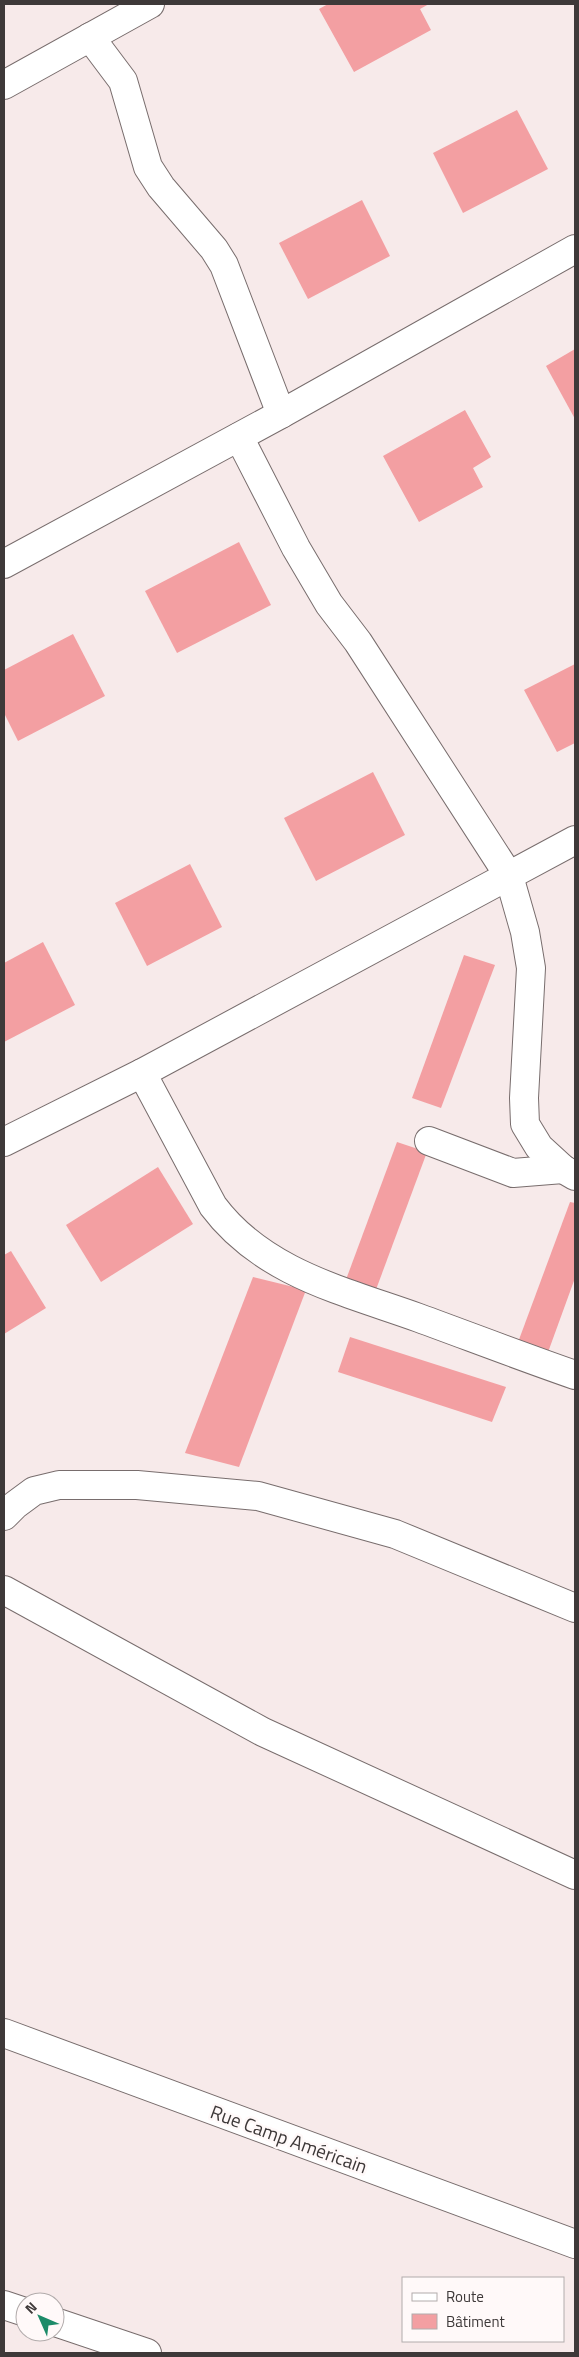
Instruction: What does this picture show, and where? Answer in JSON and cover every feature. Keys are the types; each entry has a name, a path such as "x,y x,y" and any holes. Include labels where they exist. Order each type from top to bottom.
{"street":[{"path":"4,85 150,4"},
{"path":"90,37 123,81 148,167 161,187 214,249 224,265 281,414"},
{"path":"4,564 281,414 575,249"},
{"path":"239,437 296,548 328,604 358,642 508,876 525,932 531,968 524,1098 525,1124 539,1147 569,1173"},
{"path":"4,1142 142,1073 575,840"},
{"path":"142,1073 213,1206 227,1225 243,1239 297,1274 575,1375"},
{"path":"429,1141 513,1173 569,1173"},
{"path":"4,1516 34,1491 59,1485 137,1485 258,1496 396,1534 575,1608"},
{"path":"4,1590 262,1732 575,1875"},
{"name":"Rue Camp Américain","path":"4,2033 575,2244"},
{"path":"65,2325 147,2353"}],"building":[{"path":"328,4 429,4 420,9 431,30 354,72 319,9"},
{"path":"517,110 548,169 463,213 433,153"},
{"path":"362,200 390,256 308,299 279,243"},
{"path":"575,349 575,419 546,366"},
{"path":"465,410 491,457 473,468 483,487 419,522 383,456"},
{"path":"239,542 271,605 177,653 145,591"},
{"path":"73,634 105,696 18,741 4,713 4,670"},
{"path":"575,664 575,743 557,752 524,690"},
{"path":"373,772 405,835 316,881 284,818"},
{"path":"190,864 222,927 147,966 115,903"},
{"path":"43,942 75,1005 4,1042 4,963"},
{"path":"464,955 495,965 441,1108 412,1098"},
{"path":"397,1142 427,1152 374,1295 344,1285"},
{"path":"158,1167 193,1224 101,1282 66,1225"},
{"path":"570,1202 575,1203 575,1278 547,1355 517,1345"},
{"path":"11,1251 46,1308 4,1334 4,1255"},
{"path":"253,1277 306,1290 239,1467 185,1453"},
{"path":"350,1337 506,1387 492,1422 338,1372"}]}
